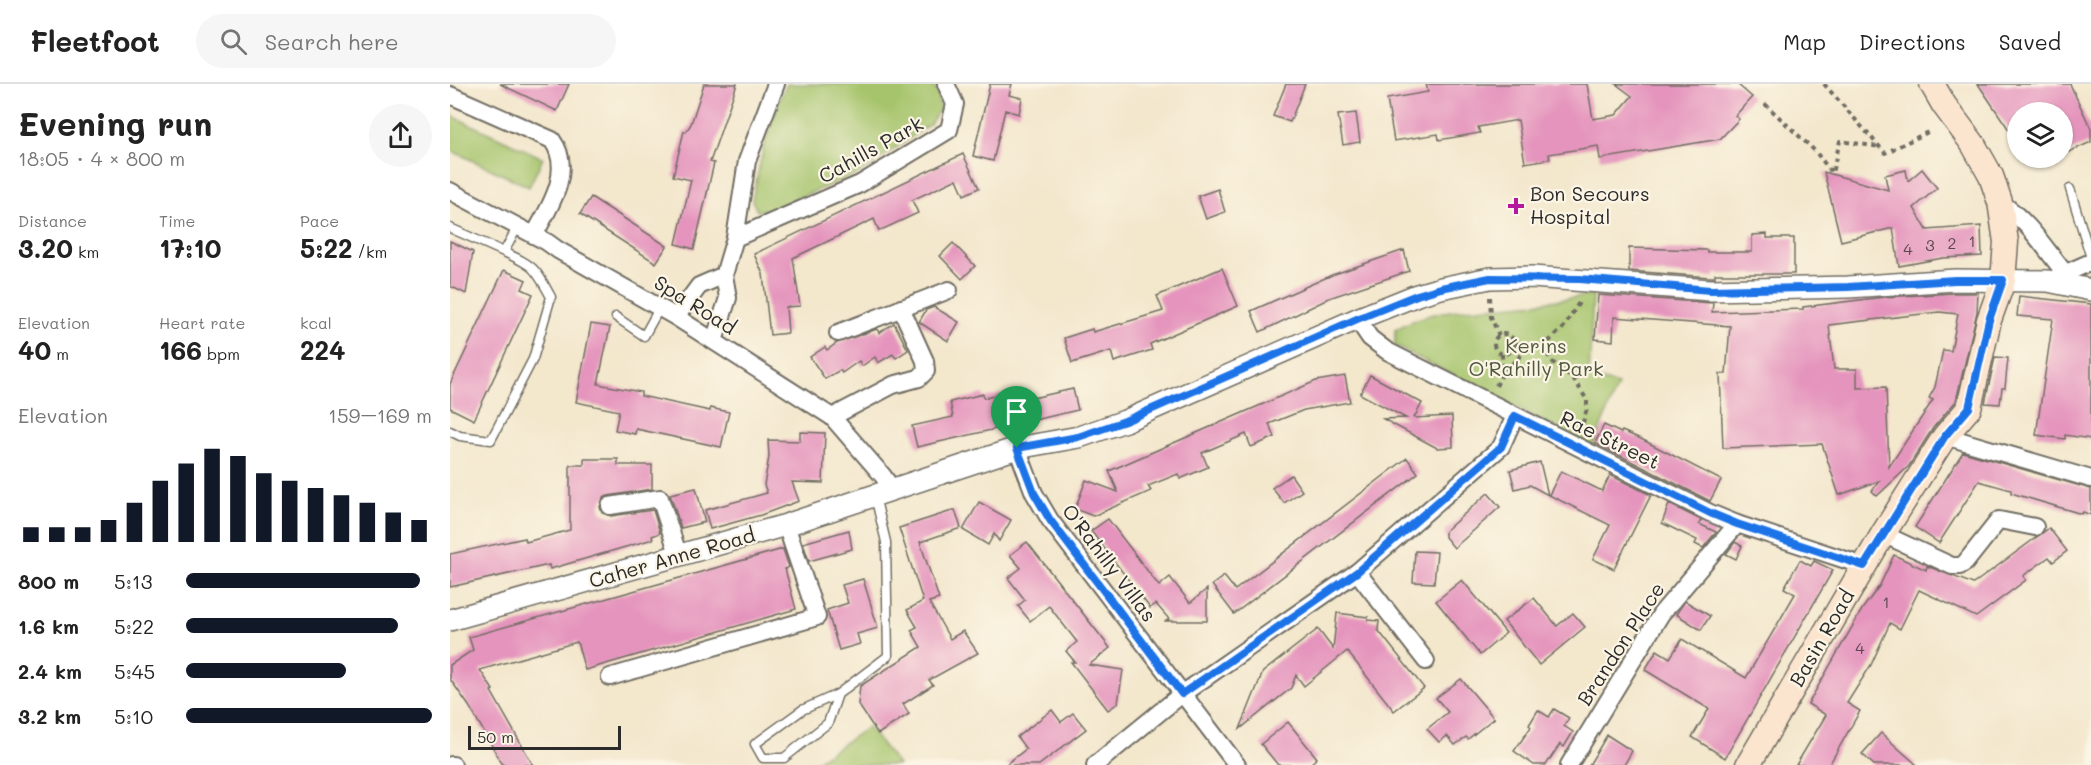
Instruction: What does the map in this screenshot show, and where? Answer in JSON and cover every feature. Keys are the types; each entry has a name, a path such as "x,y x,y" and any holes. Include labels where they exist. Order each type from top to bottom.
{"main road":[{"name":"Basin Road","path":"1748,765 1883,534 1945,436 1969,408 1989,320 2001,289 2006,242 2000,202 1991,176 1980,154 1944,105 1932,84"}],"street":[{"path":"714,341 728,298 724,275 735,238 747,161 776,84"},
{"name":"Cahills Park","path":"735,238 860,184 949,130 955,104 946,84"},
{"path":"450,95 552,140 559,150 562,163 554,199 534,235"},
{"name":"Spa Road","path":"450,191 518,226 660,307 832,417 883,476 883,492"},
{"path":"2000,202 2024,221 2057,277 2091,260"},
{"path":"676,317 699,286 724,275"},
{"name":"Caher Anne Road","path":"450,620 786,525 1017,448 1078,437 1125,421 1357,319 1425,292 1490,278 1580,279 1710,290 1848,287 1955,280 2001,289 2057,277 2091,290"},
{"path":"838,333 949,290"},
{"path":"832,417 893,384 919,378 926,371 925,361 901,308"},
{"name":"Rae Street","path":"1357,319 1370,338 1387,351 1710,513 1864,566"},
{"path":"1095,765 1182,694 1357,572 1501,447 1515,416"},
{"path":"1945,436 2091,479"},
{"name":"O'Rahilly Villas","path":"1017,448 1034,493 1050,520 1237,765"},
{"path":"610,506 660,498 679,556"},
{"path":"1883,534 1952,566 1965,563 1999,520 2035,527"},
{"name":"Brandon Place","path":"1569,765 1661,614 1737,524"},
{"path":"610,677 817,617 786,525"},
{"path":"1357,572 1426,661"}],"lane":[{"path":"2070,189 2091,260"},
{"path":"504,252 518,226"},
{"path":"450,228 528,263 538,273 550,297 533,359 491,440 460,436 450,431"},
{"path":"616,316 644,336 660,307"},
{"path":"838,693 828,723 784,758 763,758 755,744 802,711 838,693 888,656 883,492"}],"path":[{"path":"1824,84 1885,153 1930,131"},
{"path":"1766,104 1815,151 1832,173 1840,141 1880,147"},
{"path":"1490,278 1490,311 1499,336"},
{"path":"1487,402 1505,371 1527,349 1545,345 1563,328 1577,309 1581,299 1580,279"},
{"path":"1514,343 1511,352 1503,354 1498,352 1494,346 1499,336 1509,335 1514,343 1524,345 1527,349"},
{"path":"1545,345 1550,360 1575,381 1587,400 1587,409 1577,447"},
{"path":"1503,354 1502,366 1505,371"}],"green space":[{"path":"787,84 931,84 938,92 940,109 930,124 860,173 771,209 757,211 752,200 765,141"},
{"path":"450,115 543,158 529,187 450,150"},
{"name":"Kerins O'Rahilly Park","path":"1593,295 1589,377 1618,385 1593,446 1395,346 1395,330 1409,322 1438,313"},
{"path":"868,727 898,765 811,765"}],"building":[{"path":"500,84 569,84 557,111"},
{"path":"704,84 737,84 710,162 714,163 694,249 676,244 691,180 673,176 684,131 686,132 691,124"},
{"path":"990,84 1012,84 1009,95 1022,98 1019,114 1005,110 993,161 973,156"},
{"path":"1286,84 1305,84 1290,122 1273,116"},
{"path":"1426,84 1587,84 1593,119 1616,115 1632,96 1616,84 1737,84 1752,97 1735,116 1739,119 1720,139 1600,159 1598,146 1549,154 1550,159 1525,163 1518,120 1478,127 1480,133 1439,140 1438,134 1394,141 1387,99 1428,92"},
{"path":"1978,84 2070,84 2091,129 2091,142 2073,150 2073,102 2007,102 2007,127"},
{"path":"1356,113 1360,142 1343,145 1338,115"},
{"path":"963,154 979,188 964,195 957,179 912,200 918,213 879,231 874,219 793,258 800,306 786,307 788,333 770,335 763,274 754,254"},
{"path":"1922,169 1937,188 1914,208 1927,230 1981,226 1982,256 1943,258 1899,266 1893,228 1841,241 1824,172 1888,190 1885,175 1906,170 1908,181"},
{"path":"1218,189 1225,212 1206,219 1198,196"},
{"path":"591,197 667,246 656,263 580,214"},
{"path":"1767,234 1767,238 1794,238 1794,274 1715,274 1715,277 1710,277 1629,271 1629,248 1752,252 1752,235"},
{"path":"450,241 473,252 466,294 450,286"},
{"path":"953,243 975,266 962,279 940,256"},
{"path":"1404,250 1409,271 1326,299 1260,332 1251,311 1332,275"},
{"path":"1222,268 1238,306 1150,344 1152,350 1114,362 1111,351 1072,363 1064,338 1092,329 1093,332 1163,311 1157,296"},
{"path":"504,270 526,280 522,289 533,294 474,420 450,408 450,384"},
{"path":"1978,293 1977,312 1956,401 1933,428 1909,466 1877,496 1872,491 1879,481 1839,495 1822,444 1723,448 1720,374 1726,374 1730,326 1614,317 1613,341 1595,339 1598,295 1713,303 1712,312 1803,309 1803,307 1884,297","holes":["1939,312 1958,314 1951,351 1943,350 1935,387 1929,398 1933,400 1889,467 1886,387 1857,388 1857,369 1834,369 1829,325"]},
{"path":"2019,296 2091,304 2091,439 2065,435 2065,439 2036,435 2053,319 2017,316"},
{"path":"934,307 959,322 948,341 919,322 926,310"},
{"path":"894,323 908,350 896,358 893,354 878,363 875,357 862,366 859,361 842,373 840,370 825,379 810,357 825,347 827,350 837,343 877,329 879,333"},
{"path":"591,324 610,327 598,384 641,392 641,396 710,411 710,408 729,412 721,447 636,429 635,434 615,430 619,411 576,402"},
{"path":"1995,357 2008,358 2005,388 2002,388 2000,404 1985,403"},
{"path":"1370,375 1422,403 1414,418 1452,416 1453,447 1437,448 1383,419 1406,418 1360,394"},
{"path":"1345,376 1350,402 1304,410 1269,424 1275,437 1251,447 1246,434 1202,453 1208,467 1180,479 1178,474 1148,486 1151,491 1093,516 1075,509 1086,480 1118,492 1109,471 1316,381"},
{"path":"1073,389 1078,410 917,447 912,426 953,417 950,402 983,394 984,398 1003,394 1006,404"},
{"path":"1604,425 1641,439 1721,480 1710,501 1595,443"},
{"path":"800,432 825,433 823,483 792,482 799,501 761,515 710,529 705,510 767,493 764,485 769,457 768,440 800,441"},
{"path":"1963,452 2091,489 2091,515 2011,493 2011,490 1979,481 1939,543 1915,527"},
{"path":"1407,458 1418,473 1234,614 1212,585 1224,576 1235,590"},
{"path":"584,459 618,459 618,465 652,465 652,489 608,496 603,498 600,507 602,513 611,516 653,510 660,533 652,536 653,539 550,569 549,565 450,587 450,554 525,538 526,542 570,530 570,465 584,465"},
{"path":"1540,462 1548,495 1530,485 1515,489 1510,470"},
{"path":"1561,471 1602,491 1610,475 1651,495 1614,569 1593,559 1610,525 1549,495"},
{"path":"1291,475 1302,491 1284,503 1272,488"},
{"path":"696,488 705,522 681,528 670,494"},
{"path":"1488,493 1500,507 1454,548 1445,537 1445,531"},
{"path":"979,502 1011,520 999,541 994,534 988,545 963,530"},
{"path":"1669,504 1701,520 1699,524 1716,532 1703,548 1695,544 1697,540 1662,523"},
{"path":"955,510 961,528 920,542 939,599 929,602 950,639 963,631 978,653 929,680 933,685 903,704 909,714 878,734 858,704 860,686 921,647 911,630 917,627 907,610 923,601 899,528"},
{"path":"1108,519 1159,586 1170,577 1190,603 1207,589 1207,621 1166,621 1169,619 1156,604 1150,608 1091,531"},
{"path":"2049,528 2067,551 2053,562 2049,557 2023,576 2026,580 1976,617 1919,590 1900,629 1890,623 1871,665 1847,703 1860,711 1829,765 1796,765 1826,715 1808,704 1863,608 1880,585 1894,555 1926,570 1927,566 1973,584"},
{"path":"849,530 852,549 809,561 803,543"},
{"path":"1027,542 1110,648 1089,665 1123,670 1118,703 1108,710 1071,662 1075,662 1066,651 1077,642 1049,606 1030,621 1018,606 1025,600 1008,578 1021,568 1010,555"},
{"path":"1735,542 1742,546 1736,559 1726,554"},
{"path":"783,549 789,567 785,569 796,609 585,670 577,642 480,670 533,765 503,765 469,706 450,679 450,665 473,650 469,637"},
{"path":"1415,551 1437,552 1434,583 1413,582"},
{"path":"1800,560 1811,566 1814,561 1833,570 1725,758 1692,737 1709,709 1645,670 1657,650 1670,658 1682,639 1746,678 1795,594 1784,588"},
{"path":"863,579 878,628 857,634 860,644 839,650 827,610 848,603 842,585"},
{"path":"1462,580 1506,633 1480,655 1436,601"},
{"path":"1534,598 1557,626 1573,613 1585,627 1539,665 1504,621"},
{"path":"1685,601 1710,616 1701,630 1676,614"},
{"path":"1337,613 1368,617 1368,620 1379,621 1378,630 1424,688 1394,711 1347,651 1304,686 1296,675 1291,688 1240,729 1263,672 1318,629 1333,649"},
{"path":"1461,679 1494,718 1468,739 1466,737 1455,745 1447,736 1439,742 1427,729 1448,712 1436,698"},
{"path":"1554,709 1569,718 1564,726 1573,732 1564,747 1560,744 1546,765 1534,765 1514,751 1531,727 1529,725 1538,710 1549,717"},
{"path":"1052,710 1061,722 1073,713 1086,729 1039,765 1005,765 1026,749 1017,737"},
{"path":"1288,722 1317,758 1309,765 1278,765 1261,744"},
{"path":"1881,733 1917,765 1874,765 1862,754"},
{"path":"1607,735 1632,751 1624,765 1589,765"}],"place":[{"name":"Bon Secours Hospital","path":"1516,206"}],"route":[{"path":"1490,278 1580,279 1710,290 1848,287 1979,279 2003,280 1989,320 1969,408 1945,436 1864,566 1710,513 1515,416 1501,447 1357,572 1182,694 1050,520 1034,493 1017,448 1078,437 1125,421 1417,295 1490,278"}]}
